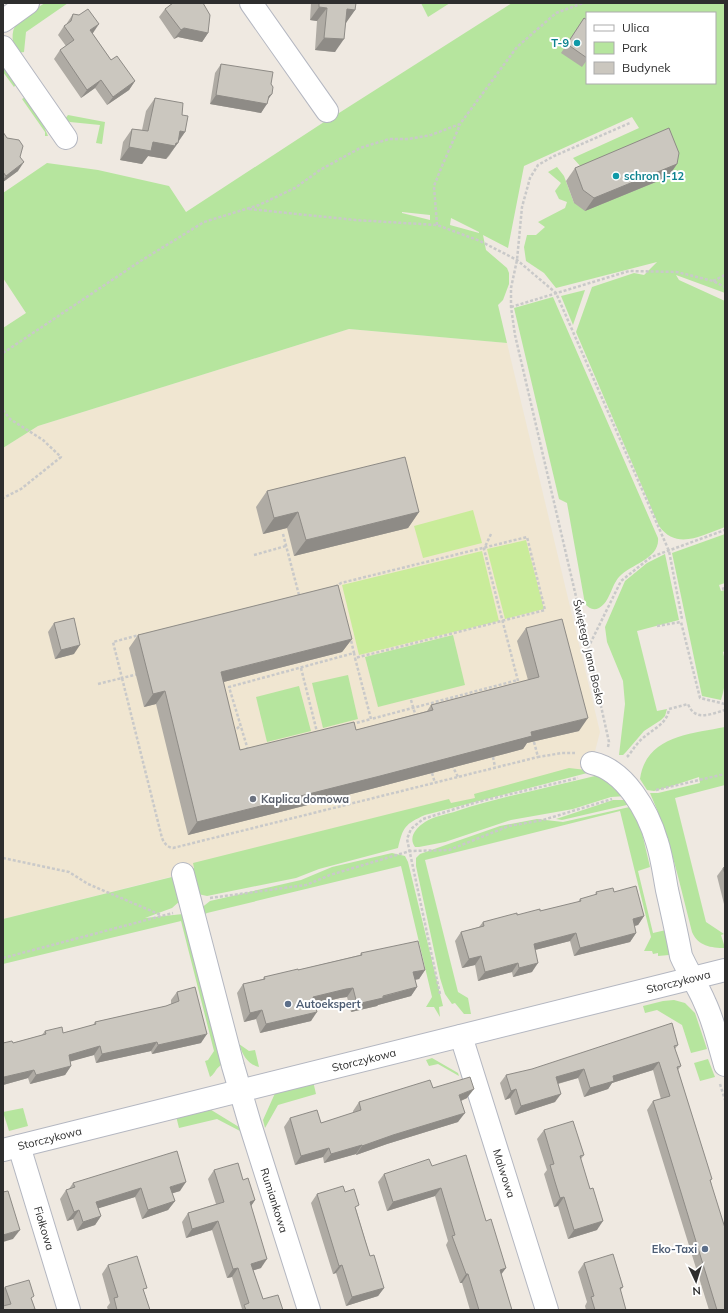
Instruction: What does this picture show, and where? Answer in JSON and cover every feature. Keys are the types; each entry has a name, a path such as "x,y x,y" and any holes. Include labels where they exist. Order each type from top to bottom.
{"street":[{"path":"3,21 28,3"},
{"path":"251,3 327,111"},
{"path":"3,47 66,138"},
{"path":"600,762 625,783 636,796 657,841 681,956 706,1005 722,1072"},
{"name":"Rumiankowa","path":"183,874 250,1124 309,1310"},
{"name":"Storczykowa","path":"11,1148 725,970"},
{"name":"Malwowa","path":"461,1036 547,1310"},
{"name":"Fiołkowa","path":"11,1148 69,1310"}],"path":[{"path":"437,224 434,186 460,124 517,47 556,13 583,3"},
{"name":"Świętego Jana Bosko","path":"600,762 608,742 588,648 515,335 511,307 511,288 517,260 522,207 530,178 538,165 554,156 630,123"},
{"path":"3,353 139,262 204,222 259,205 295,188 320,170 360,148 389,139 431,135 460,124"},
{"path":"247,209 355,220 437,224 480,241 517,260 556,293 668,551 682,619"},
{"path":"511,307 629,271 677,272 713,281 725,287"},
{"path":"713,281 725,275"},
{"path":"3,410 10,419 43,440 62,457 21,489 3,498"},
{"path":"588,648 621,581 651,558 725,530"},
{"path":"283,534 299,595 305,594"},
{"path":"491,534 484,549 520,688"},
{"path":"332,588 341,583 528,537 545,610 356,658"},
{"path":"254,555 286,546"},
{"path":"657,626 681,622 700,698 725,704"},
{"path":"349,631 371,719"},
{"path":"144,634 113,642 162,838 169,847 173,848 538,757"},
{"path":"223,689 354,653"},
{"path":"301,668 318,732 310,734"},
{"path":"98,684 142,673"},
{"path":"348,724 414,709 518,680"},
{"path":"229,687 248,750"},
{"path":"411,700 417,722"},
{"path":"440,994 407,839 410,828 423,819 477,802 598,773 600,762 621,760 626,758 638,742 664,722 667,718 669,709 688,704 690,709 699,715 725,710"},
{"path":"230,735 240,726"},
{"path":"243,754 254,748"},
{"path":"493,757 495,767"},
{"path":"452,765 458,777"},
{"path":"432,773 435,782"},
{"path":"3,958 192,908 201,900 306,885 330,875 410,851 449,850 509,826 543,820 613,798 636,796 646,792 725,774"},
{"path":"3,858 69,872 88,884 162,916"},
{"path":"722,1072 725,1100"}],"shaded area":[{"path":"349,329 507,343 600,732 592,763 587,772 3,919 3,448 38,426"}],"green space":[{"path":"45,3 68,3 26,32 24,52 18,53 14,46 13,30 22,18"},
{"path":"421,3 450,3 428,17"},
{"path":"512,3 725,3 725,293 676,275 679,280 725,301 725,527 699,537 682,539 674,538 666,534 659,526 576,332 592,287 634,273 644,275 657,262 556,288 544,273 526,261 524,247 527,235 536,235 545,227 538,222 565,208 567,202 559,199 555,191 561,183 548,172 557,167 564,176 574,203 582,168 573,158 639,128 632,117 524,166 508,248 483,235 486,250 507,268 509,273 509,284 503,300 498,305 507,343 349,329 38,426 3,448 3,328 26,313 3,278 3,193 47,163 98,170 169,186 186,212 324,122 269,43 291,42 339,113","holes":["402,213 430,215 430,220","451,218 479,232 479,233 450,225"]},
{"path":"3,65 17,83 14,87 3,72"},
{"path":"25,97 43,124 48,136 45,136 45,132 22,99"},
{"path":"68,115 105,122 102,144 96,143 100,125 70,122 65,119"},
{"path":"585,290 573,325 561,296"},
{"path":"553,297 658,538 657,545 650,556 624,572 616,581 606,602 599,608 595,609 590,608 585,604 567,503 559,499 514,308"},
{"path":"473,510 482,543 423,558 414,526"},
{"path":"725,534 725,583 719,585 721,591 725,590 725,651 723,652 725,676 721,700 702,696 672,553"},
{"path":"526,540 544,609 505,619 487,549"},
{"path":"482,551 499,621 359,655 342,585"},
{"path":"665,554 679,620 637,631 657,711 667,709 665,716 661,720 644,731 623,755 619,755 625,704 623,681 607,642 605,627 625,581 647,563"},
{"path":"453,635 465,685 378,707 365,657"},
{"path":"348,675 358,719 323,728 312,683"},
{"path":"299,686 311,731 267,742 256,697"},
{"path":"725,727 725,785 675,798 706,922 724,934 721,935 725,948 701,943 692,932 669,844 650,793 658,793 700,783 699,777 654,791 647,790 640,779 644,765 651,754 660,745 684,735"},
{"path":"569,768 595,771 425,815 413,821 406,827 403,831 398,848 319,869 296,878 207,896 198,894 192,869 194,868 193,863 449,799 451,803 475,798 474,794"},
{"path":"599,775 626,796 611,797 573,809 511,820 445,842 419,847 415,847 413,843 412,840 416,830 425,822 432,819 492,801"},
{"path":"613,800 627,800 631,804 562,820 556,819"},
{"path":"634,806 638,816 650,867 638,871 653,933 666,930 671,948 669,955 658,956 658,953 653,954 652,951 644,951 651,937 620,811 425,860 458,992 468,998 471,1014 464,1014 455,1003 452,1004 445,994 440,978 416,866 416,858 420,854 500,826 537,819 563,822"},
{"path":"392,853 405,856 408,862 443,1006 439,1007 440,1017 434,1007 426,1007 432,997 401,866 207,913 202,916 200,909 210,901 301,880 332,867"},
{"path":"176,876 181,900 172,908 145,918 183,914 223,1064 218,1067 210,1077 205,1061 208,1060 214,1051 181,921 3,964 3,919"},
{"path":"674,1000 685,1003 695,1013 707,1049 691,1053 682,1025 657,1010 645,1013 643,1006"},
{"path":"239,1044 249,1051 255,1050 259,1067 248,1061"},
{"path":"432,1058 458,1073 459,1076 438,1064 429,1066 426,1060"},
{"path":"708,1059 715,1077 700,1081 694,1063"},
{"path":"313,1081 316,1094 278,1105 265,1128 263,1120 276,1091"},
{"path":"23,1108 28,1126 9,1131 3,1112"},
{"path":"208,1108 239,1127 240,1131 217,1119 179,1128 176,1116"}],"building":[{"path":"173,3 203,3 210,15 208,33 184,28 181,30 165,9"},
{"path":"319,3 356,3 355,10 347,9 344,39 324,38 327,8 319,7"},
{"path":"88,9 99,24 90,30 111,60 117,56 135,81 113,97 101,80 87,90 60,50 74,40 64,26 71,21 73,14 79,15"},
{"path":"584,18 586,19 586,57 567,44"},
{"path":"221,64 273,72 271,84 273,87 272,94 269,96 267,104 216,95"},
{"path":"155,98 183,103 182,115 188,116 185,132 180,131 178,143 176,143 175,146 153,142 151,151 129,147 132,129 148,131"},
{"name":"schron J-12","path":"669,128 679,153 677,164 594,198 583,190 575,168"},
{"path":"3,132 7,138 19,140 23,146 20,157 24,162 6,176 3,172"},
{"path":"405,457 419,512 306,540 298,512 274,518 267,491"},
{"path":"338,585 352,639 221,672 240,750 354,722 356,730 433,710 431,705 539,677 526,628 562,619 588,718 531,732 532,736 197,822 165,691 153,694 138,635"},
{"path":"74,618 80,645 61,650 54,623"},
{"path":"636,886 644,916 633,919 636,933 580,948 576,933 534,944 538,963 519,968 518,963 485,972 481,956 469,959 461,932 484,926 483,922 517,913 517,915 540,909 540,911 581,901 580,899 597,894 596,892 613,888 614,892"},
{"path":"418,941 425,970 413,972 417,987 383,996 383,998 357,1004 353,988 313,997 317,1012 266,1024 262,1010 250,1013 243,984 265,979 264,977 362,955 361,953"},
{"path":"195,987 207,1034 158,1045 157,1042 102,1054 100,1046 69,1055 71,1066 36,1075 34,1070 4,1077 5,1082 3,1082 3,1043 12,1041 13,1043 46,1034 45,1031 62,1027 63,1033 96,1024 95,1022 166,1006 179,1001 177,992"},
{"path":"672,1023 678,1045 674,1046 681,1066 677,1067 712,1179 710,1180 725,1228 725,1310 717,1310 653,1101 670,1096 659,1062 613,1076 614,1081 590,1088 584,1069 556,1077 561,1094 521,1106 516,1089 511,1091 506,1075 532,1069"},
{"path":"470,1077 474,1089 459,1095 465,1113 362,1146 331,1154 329,1148 301,1156 290,1118 317,1110 321,1123 361,1110 359,1102 430,1080 433,1088"},
{"path":"573,1121 584,1155 580,1156 590,1189 593,1188 603,1221 574,1230 564,1197 560,1198 555,1182 550,1165 554,1164 544,1130"},
{"path":"177,1151 186,1182 170,1187 175,1201 148,1210 141,1188 96,1202 101,1216 83,1222 79,1210 74,1212 66,1190 75,1187 73,1183"},
{"path":"466,1155 486,1221 491,1219 506,1268 500,1270 512,1310 479,1310 468,1274 466,1274 452,1236 455,1235 441,1188 393,1202 384,1174 429,1159 432,1166"},
{"path":"238,1163 243,1180 248,1178 255,1200 250,1202 267,1259 251,1264 263,1299 278,1295 283,1310 246,1310 244,1305 249,1303 238,1268 233,1269 218,1221 192,1229 188,1213 224,1202 214,1170"},
{"path":"343,1186 345,1192 354,1189 359,1205 355,1207 365,1240 370,1256 374,1255 384,1288 352,1297 342,1265 339,1266 317,1194"},
{"path":"8,1191 20,1230 3,1235 3,1192"},
{"path":"613,1254 623,1287 620,1288 626,1310 595,1310 591,1297 594,1296 584,1263"},
{"path":"137,1256 147,1288 143,1289 150,1310 117,1310 114,1298 118,1297 108,1265"},
{"path":"29,1280 34,1296 31,1298 35,1309 3,1310 3,1306 11,1304 5,1287"}],"place":[{"name":"T-9","path":"577,43"},
{"name":"schron J-12","path":"616,176"},
{"name":"Kaplica domowa","path":"253,799"},
{"name":"Autoekspert","path":"288,1004"},
{"name":"Eko-Taxi","path":"705,1249"}]}
